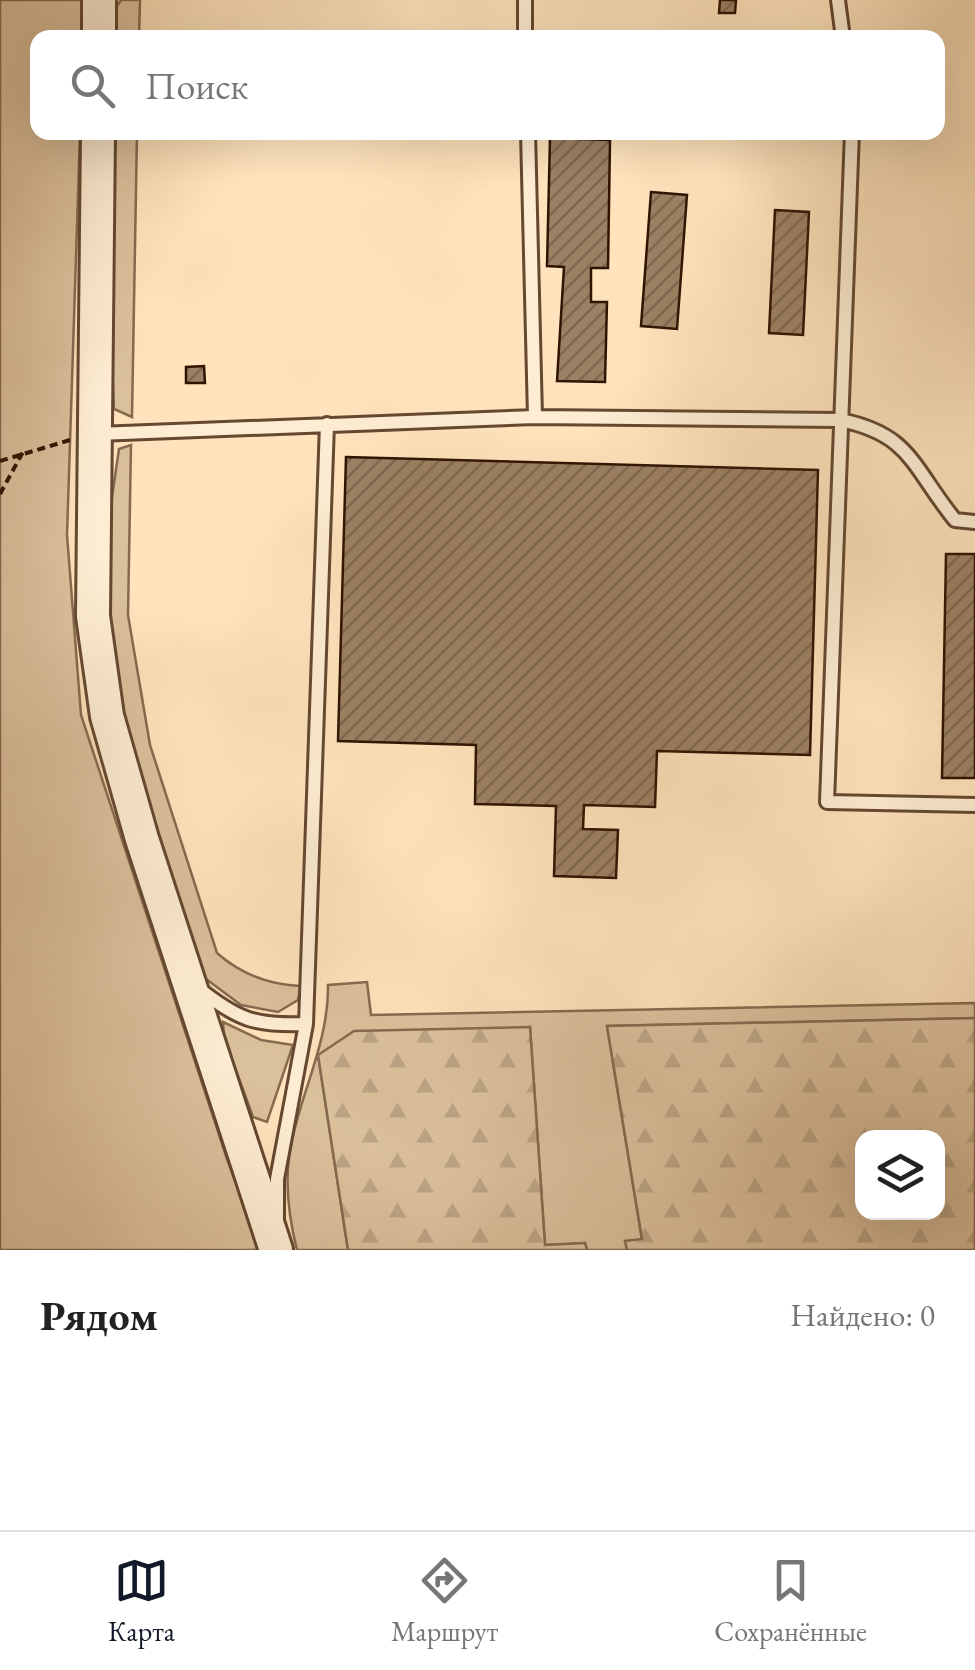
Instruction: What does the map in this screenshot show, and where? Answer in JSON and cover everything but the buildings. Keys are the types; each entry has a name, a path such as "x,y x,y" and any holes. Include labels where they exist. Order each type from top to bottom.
{"street":[{"path":"99,30 100,0"},
{"path":"98,140 93,616 107,716 276,1250"}],"lane":[{"path":"524,0 526,30"},
{"path":"838,0 842,30"},
{"path":"528,140 535,417"},
{"path":"852,140 828,802 975,805"},
{"path":"94,434 535,417 840,420 873,426 896,438 955,520 975,522"},
{"path":"276,1250 277,1179 306,1024 327,424"},
{"path":"188,981 234,1017 270,1025 306,1024"}],"path":[{"path":"0,461 24,450 94,434"},
{"path":"0,494 24,450"}],"green space":[{"path":"0,0 84,0 83,30 30,30 30,140 80,140 67,535 81,715 227,1159 261,1250 0,1250"},
{"path":"121,0 140,0 139,30 113,30 114,11"},
{"path":"109,140 137,140 132,417 114,409 106,223"},
{"path":"131,445 128,615 150,745 217,953 256,977 301,986 298,1000 278,1012 241,1005 202,976 126,726 106,615 109,518 119,449"},
{"path":"367,982 371,1015 975,1003 975,1018 607,1026 642,1240 626,1241 627,1250 587,1250 585,1243 545,1245 530,1027 318,1055 348,1250 297,1250 289,1205 289,1158 323,1029 328,985"},
{"path":"975,1018 975,1250 627,1250 625,1241 642,1239 607,1026"},
{"path":"223,1022 261,1040 293,1045 267,1122 253,1117 224,1038"},
{"path":"530,1027 545,1245 585,1243 587,1250 348,1250 318,1055 354,1031"}]}
